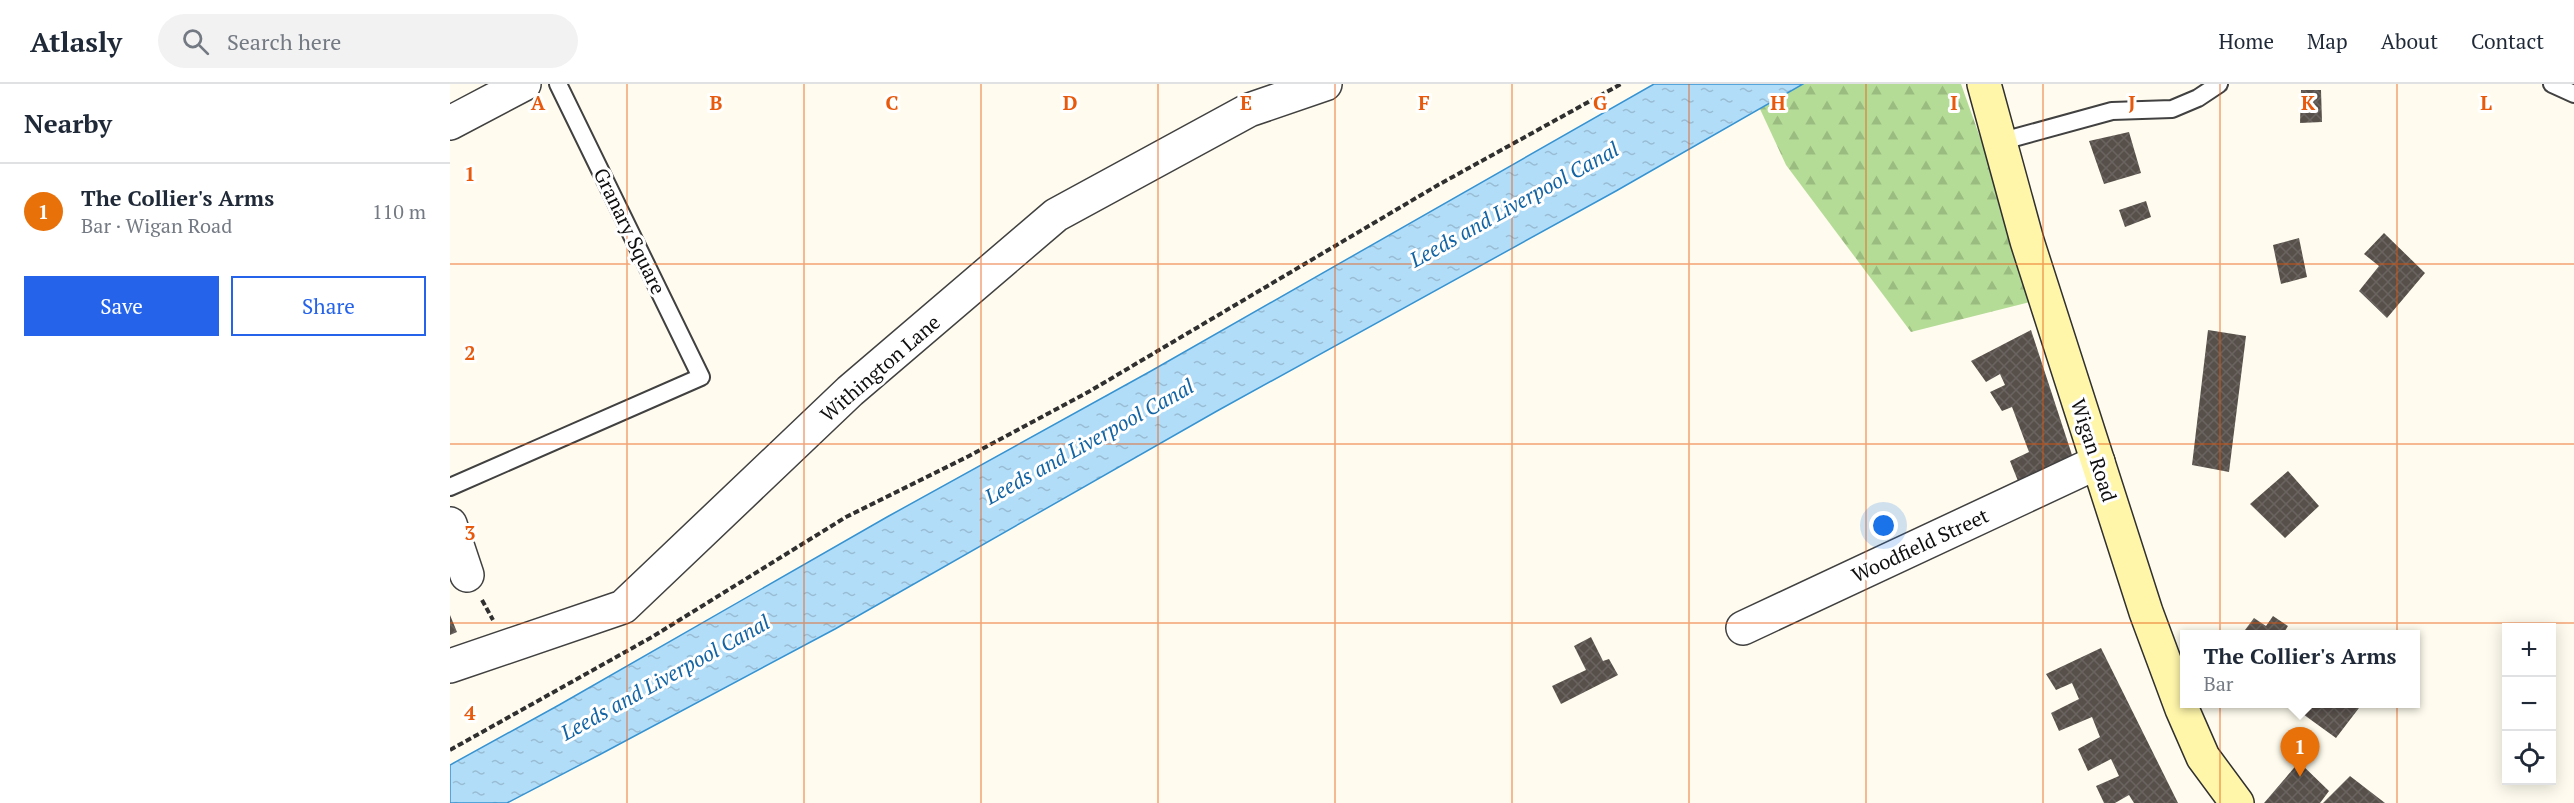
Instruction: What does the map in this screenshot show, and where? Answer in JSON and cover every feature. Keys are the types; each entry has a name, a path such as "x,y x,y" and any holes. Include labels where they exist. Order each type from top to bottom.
{"main road":[{"name":"Wigan Road","path":"1984,84 2027,241 2146,612 2180,704"},
{"name":"Wigan Road","path":"2182,708 2203,757 2230,801"}],"street":[{"path":"450,123 524,84"},
{"name":"Withington Lane","path":"450,666 623,608 850,391 1056,215 1243,97 1325,84"},
{"name":"Woodfield Street","path":"1743,628 2098,462"},
{"path":"450,524 467,575"}],"lane":[{"name":"Granary Square","path":"450,487 701,378 558,84"},
{"path":"1999,142 2112,111 2172,109 2198,98 2219,84"},
{"path":"2552,84 2574,94"}],"path":[{"path":"450,750 652,637 846,517 969,456 1090,391 1438,185 1621,84"},
{"path":"467,575 509,646"}],"green space":[{"path":"1803,84 1961,84 2038,300 1911,332 1786,165 1760,109"}],"water":[{"name":"Leeds and Liverpool Canal","path":"1654,84 1803,84 1616,191 1217,411 835,629 599,755 507,803 450,803 450,765 887,517 1151,371"}],"building":[{"path":"2301,90 2321,90 2322,122 2300,123"},
{"path":"2129,132 2141,173 2104,184 2089,141"},
{"path":"2146,201 2151,217 2125,227 2119,210"},
{"path":"2384,233 2425,273 2387,318 2359,291 2379,266 2364,254"},
{"path":"2299,238 2307,277 2281,284 2273,245"},
{"path":"2031,330 2073,458 2020,486 2010,461 2029,452 2012,407 2002,411 1990,392 2005,385 2000,374 1986,382 1971,361"},
{"path":"2208,330 2246,336 2229,472 2192,465"},
{"path":"2288,471 2319,506 2285,538 2250,504"},
{"path":"450,615 457,632 450,635"},
{"path":"2273,616 2288,626 2286,630 2245,630 2254,618 2266,626"},
{"path":"1591,637 1603,661 1609,659 1618,675 1561,704 1552,686 1586,670 1574,646"},
{"path":"2101,648 2178,803 2134,803 2129,795 2115,803 2104,803 2096,786 2119,776 2111,759 2088,771 2078,749 2100,737 2092,717 2059,731 2051,713 2079,699 2072,683 2056,690 2046,674"},
{"path":"2295,708 2359,708 2336,738"},
{"path":"2299,762 2329,791 2320,803 2264,803"},
{"path":"2350,776 2385,803 2323,803"}],"place":[{"name":"The Collier's Arms","path":"2300,777"}]}
